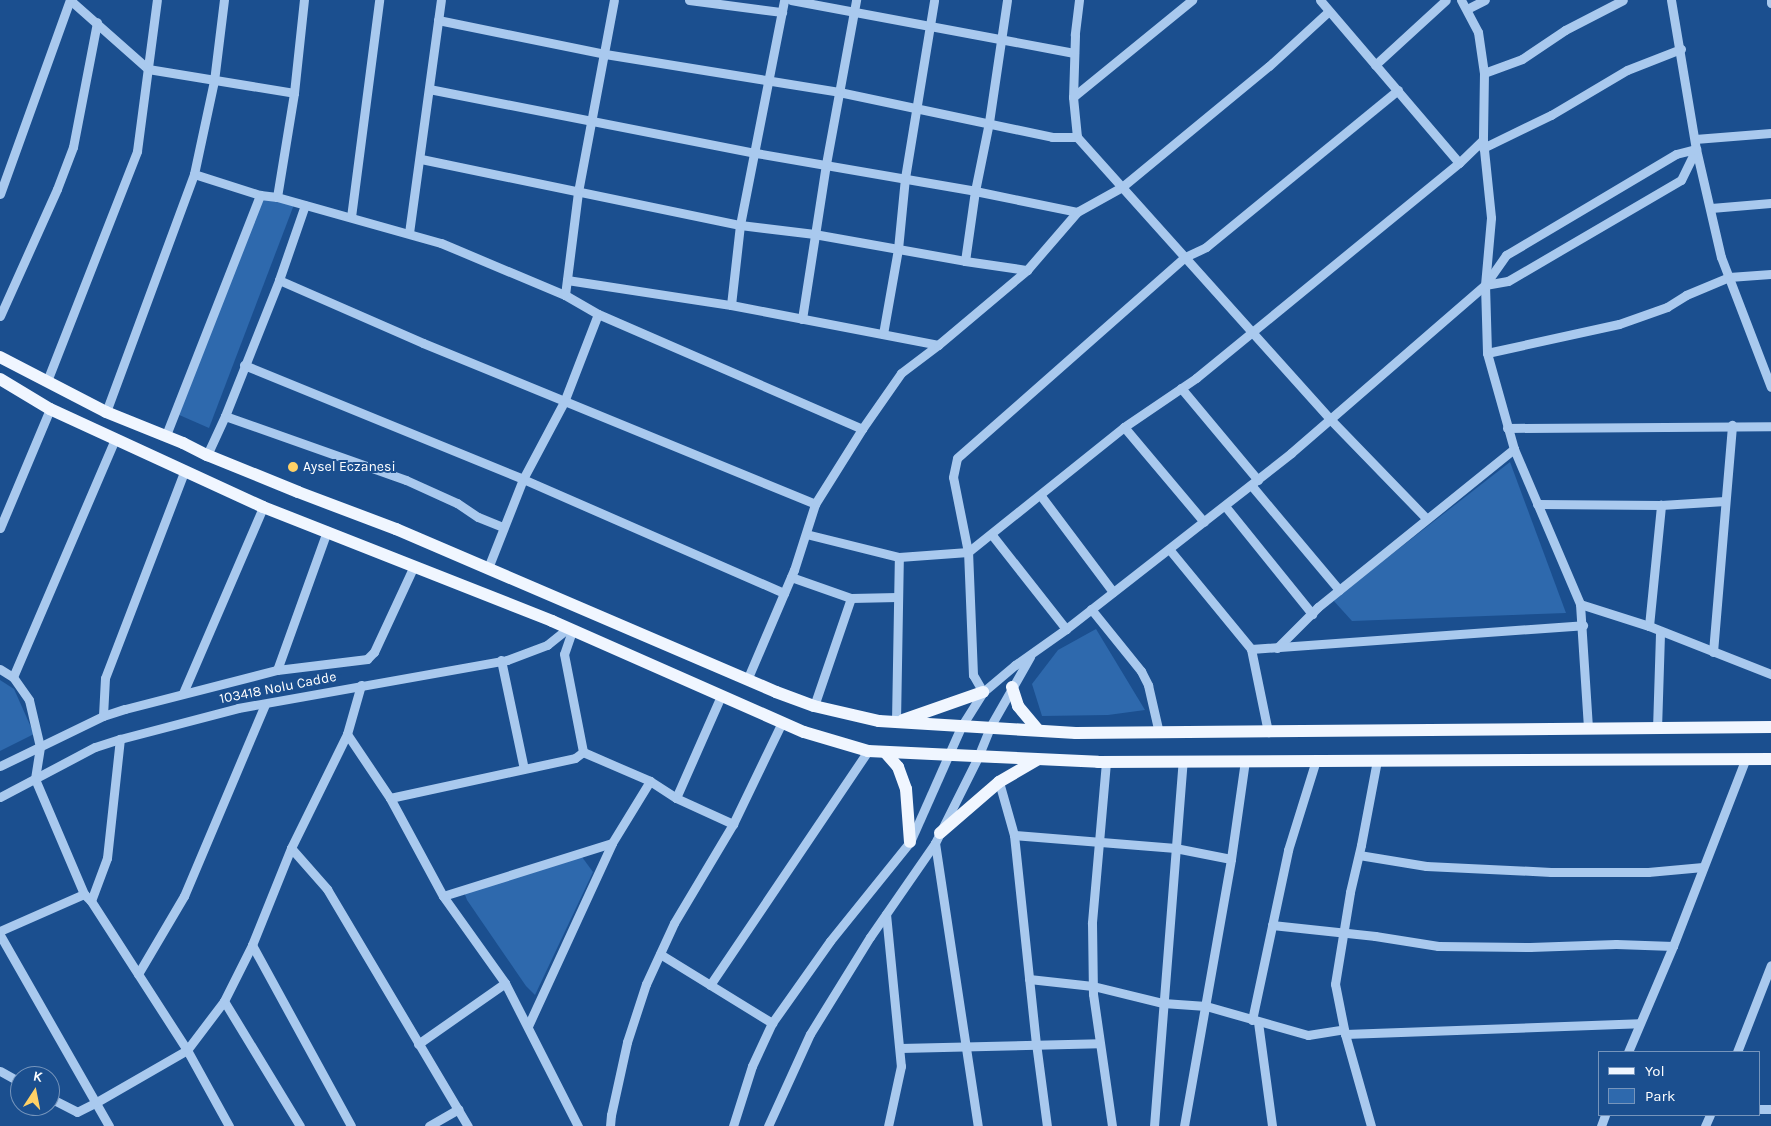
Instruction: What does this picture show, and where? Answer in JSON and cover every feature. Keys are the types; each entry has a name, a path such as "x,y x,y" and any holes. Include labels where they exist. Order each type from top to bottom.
{"main road":[{"path":"0,357 106,412 166,435 207,455 488,568 747,680 814,706 879,720 961,727 990,727 1076,733 1424,732 1588,728 1771,727"},
{"path":"0,379 50,409 263,507 327,531 413,568 570,630 804,732 868,751 1106,762 1771,758"},
{"path":"1012,688 1018,706 1038,730"},
{"path":"896,722 983,692"},
{"path":"885,752 898,767 906,789 910,842"},
{"path":"937,838 999,782 1040,759"}],"street":[{"path":"0,194 4,172 70,0 148,69 294,93"},
{"path":"47,381 137,151 156,0"},
{"path":"106,412 194,174 214,81 224,0"},
{"path":"277,197 294,93 304,0"},
{"path":"351,216 379,0"},
{"path":"409,234 441,0"},
{"path":"566,295 566,280 578,192 614,0"},
{"path":"689,0 782,12"},
{"path":"731,305 740,225 756,153 784,0"},
{"path":"790,0 1074,53"},
{"path":"802,319 814,234 856,0"},
{"path":"883,334 898,249 905,178 934,0"},
{"path":"965,261 975,191 989,122 1007,0"},
{"path":"1079,0 1074,53 1073,97 1077,137 1330,419 1426,518"},
{"path":"1320,0 1460,163"},
{"path":"1375,65 1446,0"},
{"path":"1461,0 1478,32 1484,73 1483,144 1491,218 1485,285 1487,353 1514,449 1580,604 1583,625 1588,728"},
{"path":"1467,9 1485,0"},
{"path":"1484,73 1522,59 1565,30 1623,0"},
{"path":"1672,0 1696,149 1721,257 1771,387"},
{"path":"1073,97 1188,1"},
{"path":"747,680 791,577 815,504 862,429 901,373 938,345 1027,270 1077,212 1122,187 1269,66 1329,11"},
{"path":"438,20 605,54 839,92 989,122 1052,137 1077,137"},
{"path":"0,316 57,189 73,147 97,22"},
{"path":"806,534 899,557 968,552 1041,496 1124,427 1181,388 1483,144 1551,115 1627,70 1681,50"},
{"path":"429,89 756,153 905,178 1077,212"},
{"path":"983,692 973,675 968,552 953,477 957,458 1185,257 1206,248 1398,90"},
{"path":"1695,139 1771,133"},
{"path":"1485,285 1508,281 1681,180 1696,149"},
{"path":"733,1126 752,1066 772,1023 830,941 910,842 961,727 983,692 1255,482 1485,285 1506,255 1676,154 1696,149"},
{"path":"420,159 740,225 814,234 1027,270"},
{"path":"194,174 260,195 277,197 351,216 441,243 566,295 598,314 862,429"},
{"path":"166,435 260,195"},
{"path":"1711,208 1771,203"},
{"path":"207,455 225,416 244,365 280,280 305,205"},
{"path":"1487,353 1619,324 1667,307 1686,296 1729,277 1771,274"},
{"path":"280,280 423,343 815,504"},
{"path":"566,280 731,305 938,345"},
{"path":"488,568 524,479 564,402 598,314"},
{"path":"244,365 524,479 784,593"},
{"path":"1181,388 1339,590"},
{"path":"0,528 50,409"},
{"path":"225,416 406,480 457,503 478,517 503,527"},
{"path":"1713,652 1732,425"},
{"path":"1507,428 1771,426"},
{"path":"1124,427 1204,522"},
{"path":"13,677 115,439"},
{"path":"1277,648 1339,590 1514,449"},
{"path":"104,716 105,678 184,472"},
{"path":"1041,496 1112,592"},
{"path":"1537,504 1662,505 1725,502"},
{"path":"1649,626 1662,505"},
{"path":"1225,506 1312,614"},
{"path":"184,693 263,507"},
{"path":"277,670 327,531"},
{"path":"992,535 1066,629"},
{"path":"1169,549 1251,649 1268,732"},
{"path":"896,722 899,557"},
{"path":"0,766 104,716 184,693 277,670 367,659 374,652 413,568"},
{"path":"791,577 851,598 897,597"},
{"path":"814,706 851,598"},
{"path":"1580,604 1649,626 1660,632 1771,673"},
{"path":"1091,609 1142,670 1148,685 1159,733"},
{"path":"1251,649 1583,625"},
{"path":"570,630 564,654 583,752"},
{"name":"103418 Nolu Cadde","path":"0,797 96,747 120,739 238,708 501,660 547,645 570,630"},
{"path":"1657,729 1660,632"},
{"path":"768,1126 810,1034 937,838 978,757 990,727 1031,654"},
{"path":"501,660 524,770"},
{"path":"0,669 13,677 29,700 40,747 35,779 84,894 91,901 187,1050 229,1126"},
{"path":"60,1103 77,1112 187,1050 224,1002 252,945 291,848 347,734 361,685"},
{"path":"676,798 721,696"},
{"path":"138,974 184,896 265,704"},
{"path":"610,1126 627,1042 646,984 674,923 733,824 782,722"},
{"path":"347,734 390,798 443,896 506,983 578,1126"},
{"path":"91,901 107,858 120,739"},
{"path":"710,985 868,751"},
{"path":"390,798 575,758 583,752"},
{"path":"583,752 650,781 676,798 733,824"},
{"path":"1628,1051 1639,1022 1673,946 1746,758"},
{"path":"1272,1126 1255,1021 1288,850 1316,760"},
{"path":"1371,1126 1345,1032 1335,984 1350,892 1377,760"},
{"path":"1154,1126 1183,761"},
{"path":"1184,1126 1231,859 1245,761"},
{"path":"1106,762 1092,923 1093,986 1099,1043 1112,1126"},
{"path":"528,1026 612,843 650,781"},
{"path":"999,782 1014,835 1036,1043 1047,1126"},
{"path":"1014,835 1175,848 1231,859"},
{"path":"937,838 978,1126"},
{"path":"443,896 612,843"},
{"path":"291,848 327,889 468,1126"},
{"path":"1359,855 1426,866 1551,872 1648,872 1703,868"},
{"path":"0,931 84,894"},
{"path":"886,914 901,1066 888,1126"},
{"path":"1272,925 1344,932 1438,946 1530,947 1616,944 1673,946"},
{"path":"0,935 109,1126"},
{"path":"252,945 351,1126"},
{"path":"660,954 772,1023"},
{"path":"1737,1051 1771,964"},
{"path":"1029,979 1093,986 1163,1003 1206,1006 1308,1036 1345,1032 1639,1022"},
{"path":"418,1044 506,983"},
{"path":"224,1002 300,1126"},
{"path":"900,1048 1036,1043 1099,1043"},
{"path":"429,1126 458,1109"}],"green space":[{"path":"264,194 295,202 209,428 177,414"},
{"path":"1510,462 1566,613 1352,621 1333,600"},
{"path":"1096,629 1145,710 1108,715 1042,716 1032,684 1058,650"},
{"path":"0,680 14,689 34,734 0,751"},
{"path":"582,857 593,872 535,995 526,986 467,900 464,892"}],"place":[{"name":"Aysel Eczanesi","path":"293,467"}]}
